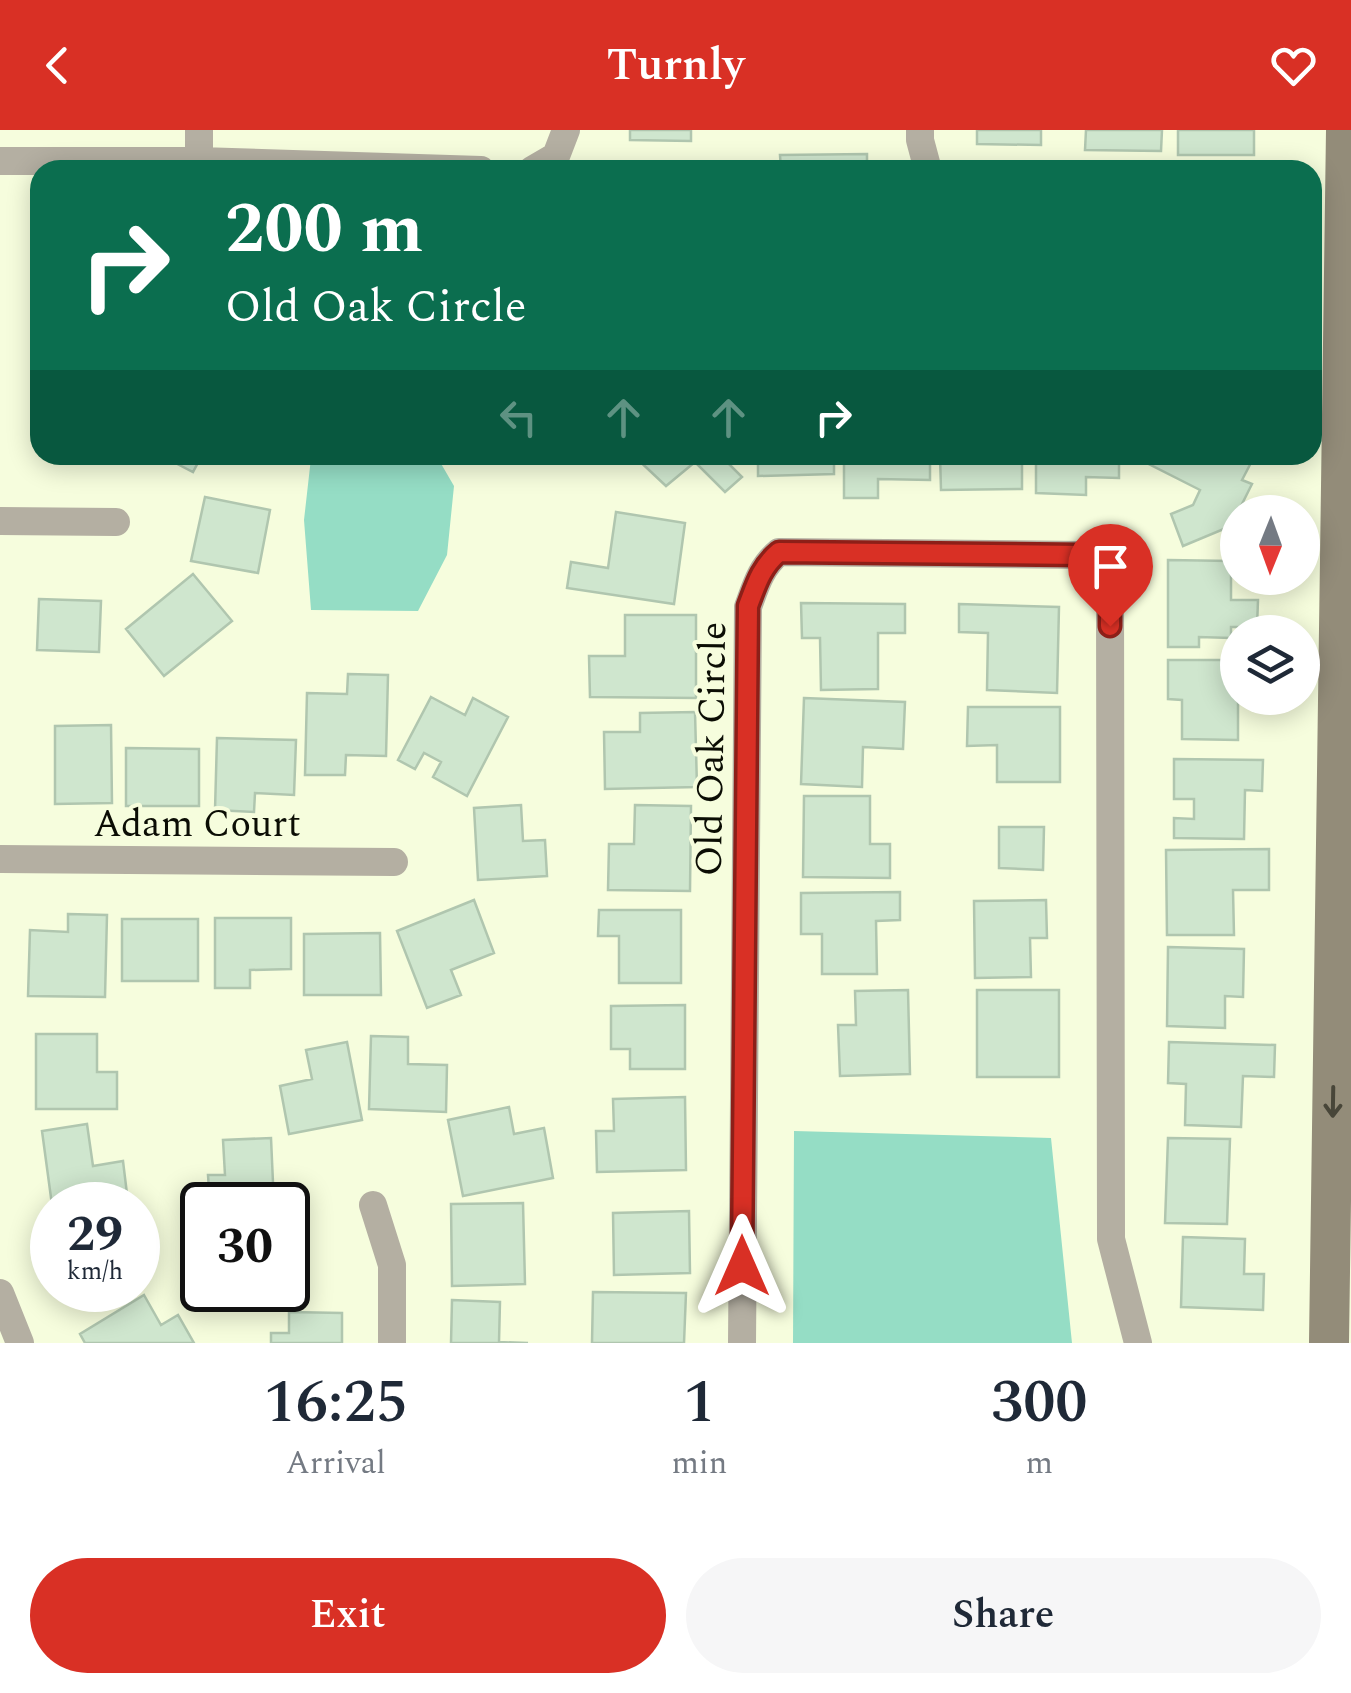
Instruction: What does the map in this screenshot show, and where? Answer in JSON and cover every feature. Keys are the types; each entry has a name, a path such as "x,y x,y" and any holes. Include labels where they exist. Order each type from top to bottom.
{"main road":[{"path":"1330,1343 1346,130"}],"street":[{"path":"198,160 199,130"},
{"path":"920,130 925,160"},
{"path":"0,161 30,161"},
{"path":"0,521 116,522"},
{"name":"Old Oak Circle","path":"742,1343 748,606 760,573 779,552 1082,555 1099,568 1110,587 1111,1239 1138,1343"},
{"name":"Adam Court","path":"0,859 394,862"},
{"path":"373,1204 392,1265 392,1343"},
{"path":"0,1292 20,1343"}],"water":[{"path":"310,465 442,465 454,486 447,555 418,611 311,610 304,520"},
{"path":"794,1131 1051,1138 1072,1343 793,1343"}],"building":[{"path":"630,130 691,130 691,141 630,140"},
{"path":"977,130 1041,130 1041,145 977,144"},
{"path":"1086,130 1162,130 1161,151 1085,150"},
{"path":"1178,130 1254,130 1254,155 1178,155"},
{"path":"867,154 867,160 780,160 780,155"},
{"path":"644,465 691,465 666,486"},
{"path":"698,465 730,465 742,477 725,492"},
{"path":"758,465 834,465 834,474 758,476"},
{"path":"844,465 930,465 930,480 878,479 878,498 844,498"},
{"path":"940,465 1022,465 1022,489 941,490"},
{"path":"1036,465 1119,465 1119,478 1086,477 1086,495 1036,493"},
{"path":"1151,465 1250,465 1242,480 1252,484 1246,495 1220,495 1220,531 1183,546 1171,514 1193,505 1200,490"},
{"path":"205,497 270,510 258,573 191,561"},
{"path":"616,512 685,523 674,604 567,588 571,562 608,568"},
{"path":"1168,560 1220,561 1220,595 1231,595 1231,600 1258,600 1257,615 1220,615 1220,638 1199,637 1199,647 1168,647"},
{"path":"193,574 232,621 164,676 126,629"},
{"path":"39,599 101,601 99,652 37,650"},
{"path":"801,603 905,604 905,633 878,633 878,689 821,690 820,638 802,638"},
{"path":"959,604 1059,607 1057,693 987,690 988,633 959,632"},
{"path":"625,615 696,615 696,698 590,697 589,656 625,656"},
{"path":"1168,660 1220,660 1220,715 1238,715 1238,740 1182,739 1182,700 1168,699"},
{"path":"348,674 388,675 386,756 346,755 345,775 305,775 307,693 347,694"},
{"path":"431,697 465,715 473,698 508,717 467,796 433,777 441,762 424,753 415,769 398,760"},
{"path":"804,698 905,702 903,749 863,747 862,787 801,784"},
{"path":"968,707 1060,707 1060,782 997,782 997,745 967,746"},
{"path":"695,712 697,787 605,789 604,732 640,732 640,713"},
{"path":"111,725 112,803 55,804 55,726"},
{"path":"217,738 296,740 294,795 255,793 254,812 215,810"},
{"path":"126,748 199,749 199,806 126,806"},
{"path":"1174,759 1263,760 1262,791 1245,790 1244,839 1174,838 1174,818 1194,819 1194,799 1174,799"},
{"path":"804,796 870,796 870,844 890,844 890,878 803,877"},
{"path":"521,805 523,841 545,840 547,876 478,880 474,808"},
{"path":"635,805 691,806 690,891 608,890 609,844 634,844"},
{"path":"999,827 1044,827 1043,870 999,868"},
{"path":"1269,849 1269,890 1233,890 1234,935 1167,935 1166,850"},
{"path":"900,892 900,920 876,921 877,974 822,974 822,934 801,934 801,893"},
{"path":"474,900 494,953 451,970 461,995 427,1008 397,931"},
{"path":"1046,900 1047,938 1030,938 1031,977 975,978 974,901"},
{"path":"599,910 681,910 681,983 619,983 619,936 598,936"},
{"path":"68,914 107,915 105,997 28,996 30,930 68,932"},
{"path":"215,918 291,918 291,969 250,970 250,988 215,988"},
{"path":"122,919 198,919 198,981 122,981"},
{"path":"380,933 381,995 304,995 304,934"},
{"path":"1168,947 1244,949 1243,997 1225,996 1225,1028 1167,1026"},
{"path":"908,990 910,1074 840,1076 838,1025 856,1025 855,991"},
{"path":"977,990 1059,990 1059,1077 977,1077"},
{"path":"685,1005 685,1069 630,1069 630,1049 611,1049 611,1006"},
{"path":"36,1034 97,1034 97,1072 117,1072 117,1109 36,1109"},
{"path":"371,1036 408,1037 408,1064 447,1065 446,1112 369,1109"},
{"path":"347,1042 362,1120 289,1134 280,1086 312,1079 306,1050"},
{"path":"1169,1042 1275,1045 1274,1077 1243,1076 1241,1127 1185,1125 1186,1084 1168,1083"},
{"path":"685,1097 686,1170 597,1172 596,1131 614,1131 613,1099"},
{"path":"509,1107 514,1134 544,1128 553,1178 463,1196 448,1120"},
{"path":"87,1124 93,1166 123,1161 126,1182 49,1182 42,1131"},
{"path":"271,1138 273,1182 208,1182 208,1175 225,1175 223,1140"},
{"path":"1168,1138 1230,1139 1227,1224 1165,1223"},
{"path":"523,1203 525,1284 452,1286 451,1204"},
{"path":"689,1211 690,1273 614,1275 613,1213"},
{"path":"1183,1237 1245,1239 1244,1274 1264,1274 1263,1310 1181,1307"},
{"path":"593,1292 686,1293 684,1343 592,1343"},
{"path":"452,1300 500,1302 499,1342 528,1343 451,1343"},
{"path":"116,1312 154,1312 161,1325 178,1315 194,1343 85,1343 80,1334"},
{"path":"289,1312 342,1313 342,1343 271,1343 271,1333 289,1333"}],"route":[{"path":"742,1266 748,606 760,573 779,552 1082,555 1099,568 1110,587 1110,626"}]}
